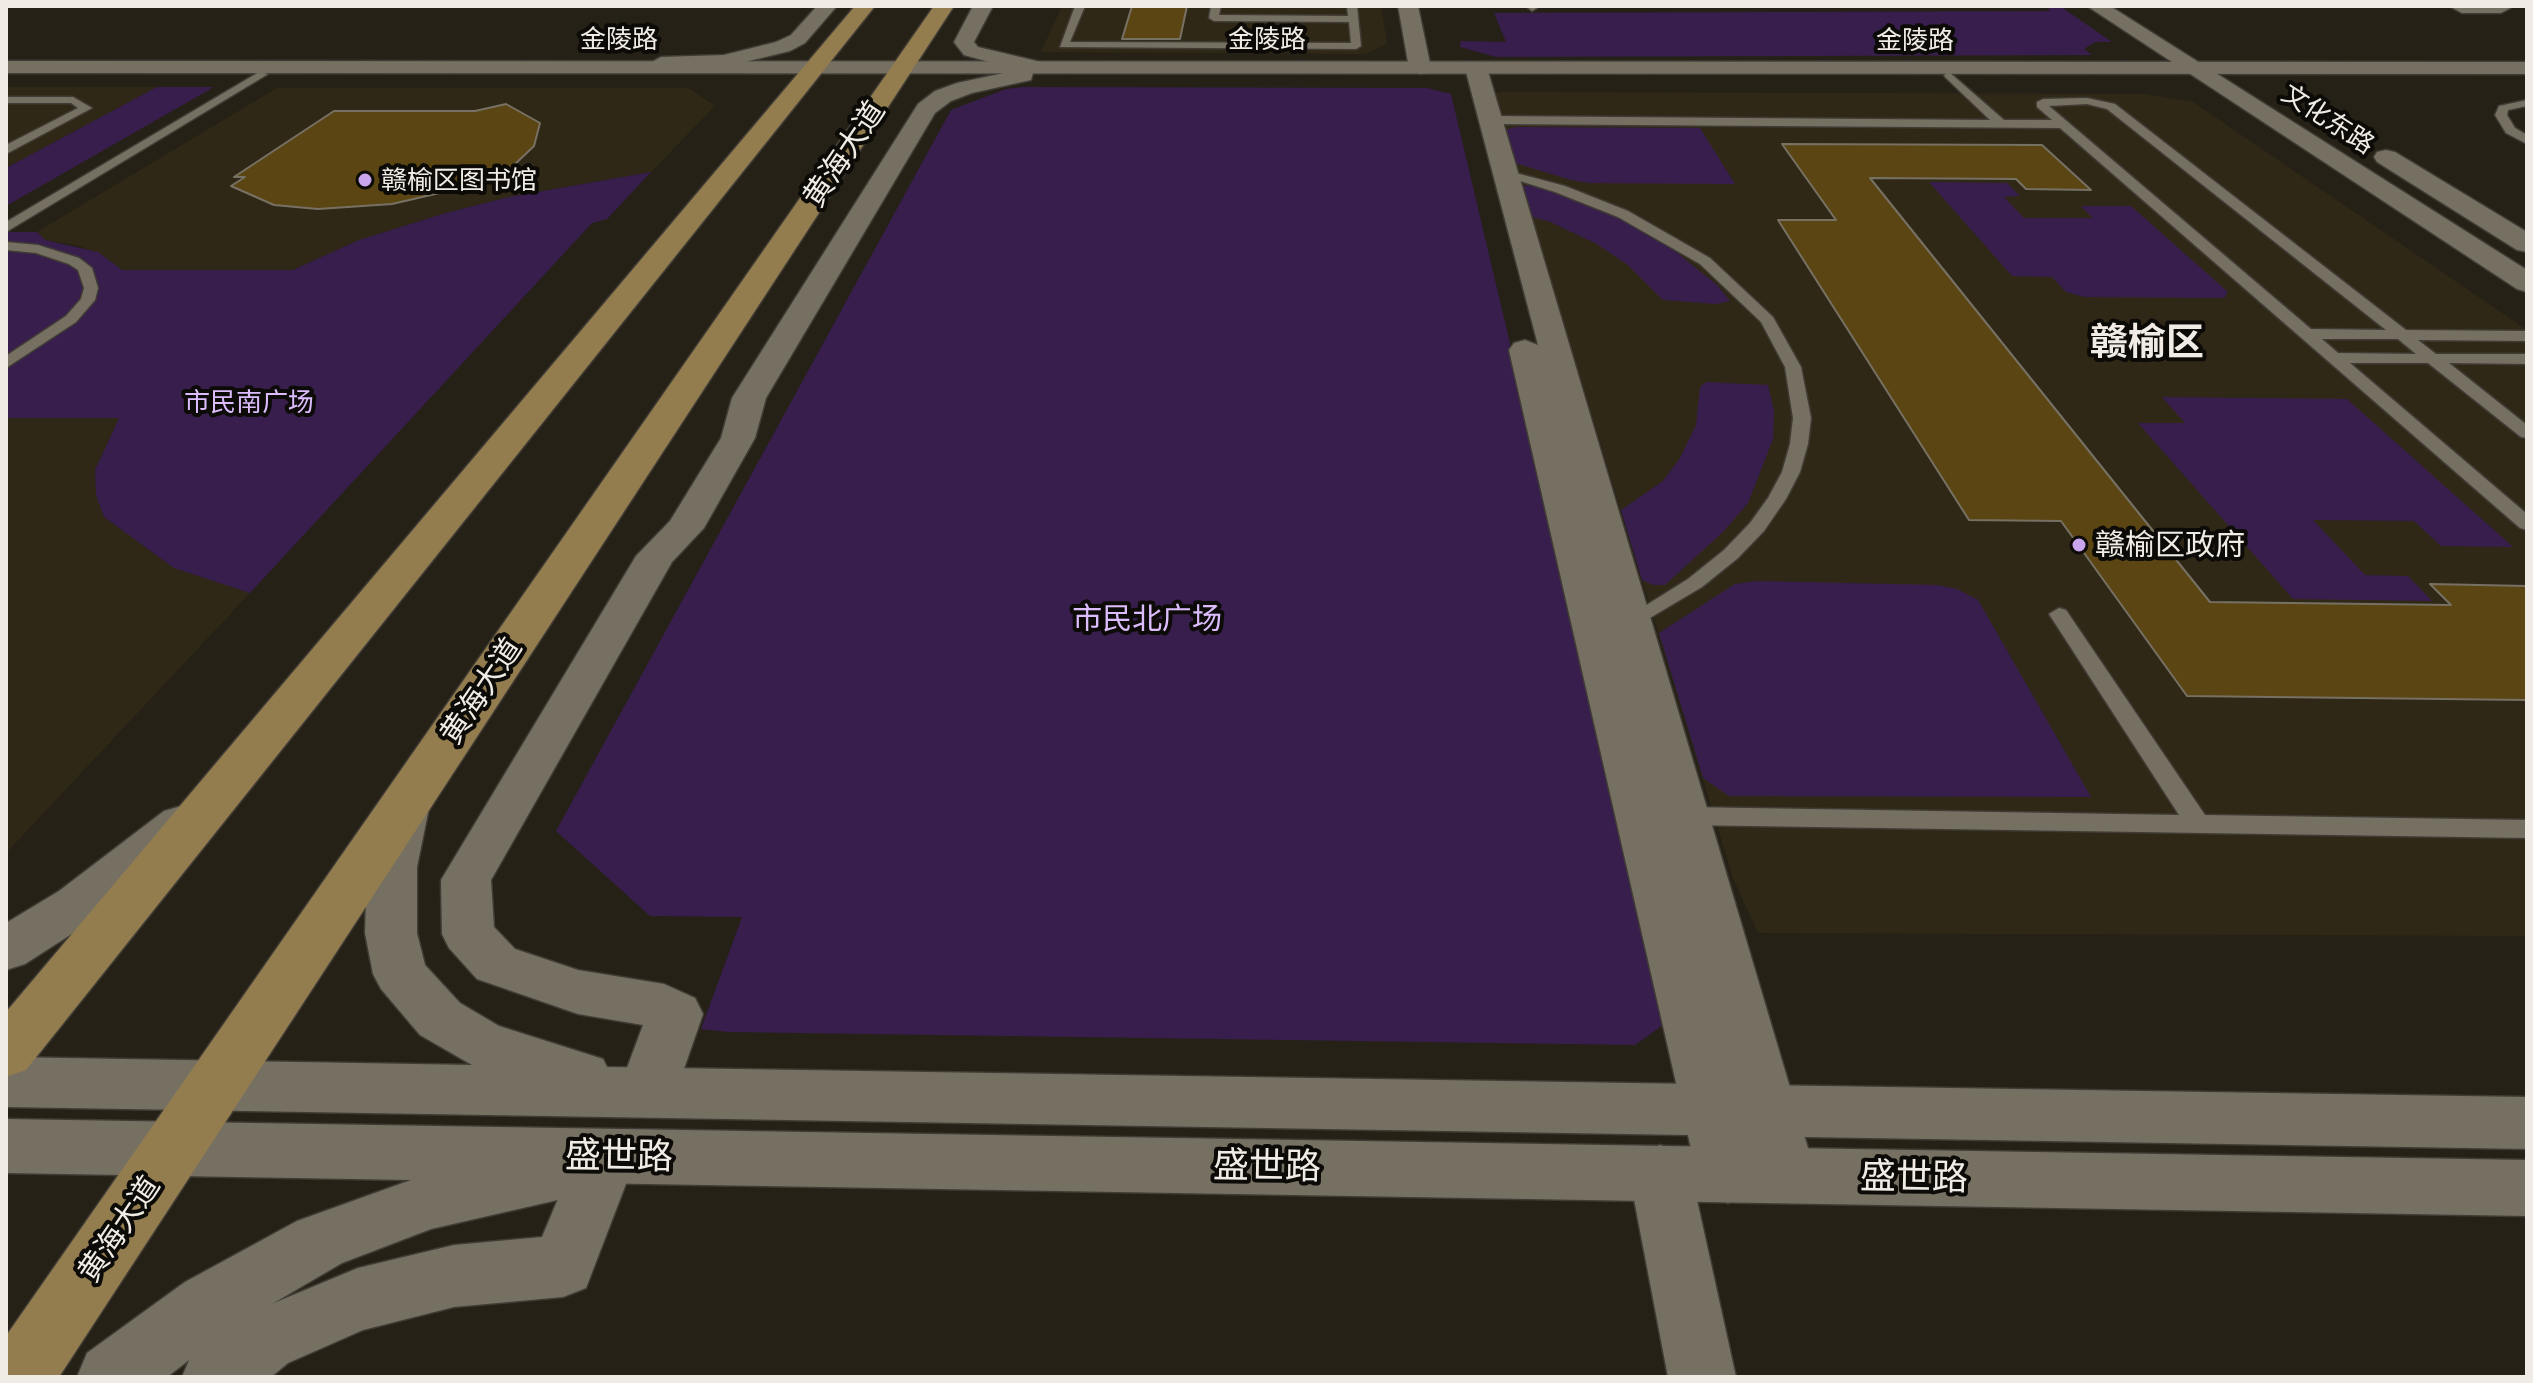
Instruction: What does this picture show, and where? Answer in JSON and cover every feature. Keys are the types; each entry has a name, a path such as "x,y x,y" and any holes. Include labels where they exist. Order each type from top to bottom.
{"main road":[{"path":"6,1053 865,6"},
{"name":"黄海大道","path":"19,1377 944,6"}],"street":[{"path":"475,67 496,64 724,61 783,47 798,39 827,6"},
{"path":"983,6 964,42 971,51 1029,71"},
{"path":"1408,6 1458,70 1491,120 1686,816 1740,1110 1757,1175"},
{"name":"文化东路","path":"2097,6 2527,283"},
{"name":"文化东路","path":"2203,45 2279,92"},
{"name":"金陵路","path":"1029,71 1231,56 1458,70 1949,75 2199,72"},
{"name":"金陵路","path":"6,67 812,71"},
{"name":"金陵路","path":"6,74 1458,70 2247,72 2527,68"},
{"path":"1458,70 1757,1175"},
{"path":"407,801 392,867 391,933 400,974 440,1019 479,1043 532,1063 647,1092 675,1014 664,1006 578,992 496,964 468,934 466,880 656,556 685,528 738,438 749,398 926,109 943,96 1029,71"},
{"name":"金陵路","path":"2247,72 2527,76"},
{"name":"文化东路","path":"2370,148 2527,244"},
{"path":"6,949 77,905 221,791"},
{"name":"盛世路","path":"6,1082 2527,1123"},
{"name":"盛世路","path":"6,1146 617,1159 2527,1188"},
{"path":"111,1377 208,1305 320,1242 431,1201 617,1159"},
{"path":"216,1377 264,1340 358,1300 454,1276 563,1266 617,1159"},
{"path":"1660,1173 1702,1377"}],"lane":[{"path":"1080,6 1064,45 1231,56 1356,46 1352,6"},
{"path":"1216,6 1214,18 1353,19"},
{"path":"1299,6 1299,19"},
{"path":"2454,6 2462,10 2501,10 2509,6"},
{"path":"6,228 263,74"},
{"path":"1949,75 2001,124"},
{"path":"6,100 73,100 86,108 6,150"},
{"path":"2527,433 2111,106 2087,101 2043,102 2043,107 2527,524"},
{"path":"2527,103 2503,108 2501,115 2510,130 2527,140"},
{"path":"1491,120 2063,124"},
{"path":"1505,172 1560,189 1623,214 1705,261 1768,320 1793,367 1802,418 1799,444 1791,472 1777,499 1757,527 1731,554 1695,583 1631,621"},
{"path":"6,246 38,249 74,261 85,268 91,288 88,300 71,319 6,363"},
{"path":"2307,334 2527,336"},
{"path":"2334,358 2527,359"},
{"path":"2059,614 2198,824"},
{"path":"1686,816 2527,829"}],"shaded area":[{"path":"1062,6 1381,6 1387,44 1365,54 1041,52"},
{"path":"6,87 157,87 6,168"},
{"name":"赣榆区图书馆","path":"277,88 688,88 715,106 651,172 509,197 446,213 359,240 293,270 122,270 81,246 45,240 37,232"},
{"name":"赣榆区政府","path":"1494,93 2145,94 2193,102 2527,330 2527,936 1758,933 1733,878"},
{"path":"6,418 119,418 95,470 104,517 174,568 250,593 6,853"}],"green space":[{"path":"2045,6 2060,6 2112,42 2095,42 2084,49 2092,55 1496,57 1460,47 1461,41 1506,42 1494,13 2051,11"},
{"path":"157,87 214,87 6,206 6,168"},
{"name":"市民北广场","path":"1427,88 1451,94 1670,1020 1635,1045 728,1032 701,1029 742,917 650,916 556,831 951,110 1006,89"},
{"path":"1516,127 1700,128 1735,184 1588,183 1571,180 1515,163 1505,130"},
{"name":"市民南广场","path":"651,172 607,219 592,223 250,593 174,568 104,517 96,495 95,470 119,418 6,418 6,232 37,232 45,240 98,252 122,270 293,270 359,240 446,213 509,197"},
{"path":"1929,182 2007,183 2020,196 2004,197 2024,218 2093,218 2081,206 2131,206 2228,292 2224,298 2084,297 2066,292 2052,277 2012,276"},
{"path":"1539,185 1624,220 1676,252 1717,285 1730,301 1716,304 1663,300 1628,265 1597,244 1548,221 1532,217 1522,186"},
{"path":"1706,382 1768,385 1774,411 1773,439 1748,503 1724,531 1665,585 1653,585 1642,580 1621,510 1663,481 1680,458 1696,425 1700,387"},
{"path":"2162,397 2347,399 2513,547 2441,546 2414,521 2313,520 2365,575 2408,576 2432,601 2293,599 2138,423 2185,423"},
{"path":"1756,581 1937,585 1957,589 1978,600 2091,797 1729,796 1703,778 1659,633 1735,584"}],"building":[{"path":"1132,6 1187,6 1180,39 1122,39"},
{"path":"506,104 540,123 534,146 512,167 461,188 392,204 318,209 274,205 231,186 245,177 234,177 334,111 475,111"},
{"path":"1782,144 2042,145 2091,190 2026,189 2016,179 1870,178 2210,602 2451,605 2430,584 2527,586 2527,700 2187,696 2061,521 1969,520 1778,220 1836,220"}],"place":[{"name":"赣榆区图书馆","path":"365,180"},
{"name":"赣榆区政府","path":"2079,545"}],"district":[{"name":"赣榆区","path":"2147,342"}]}
